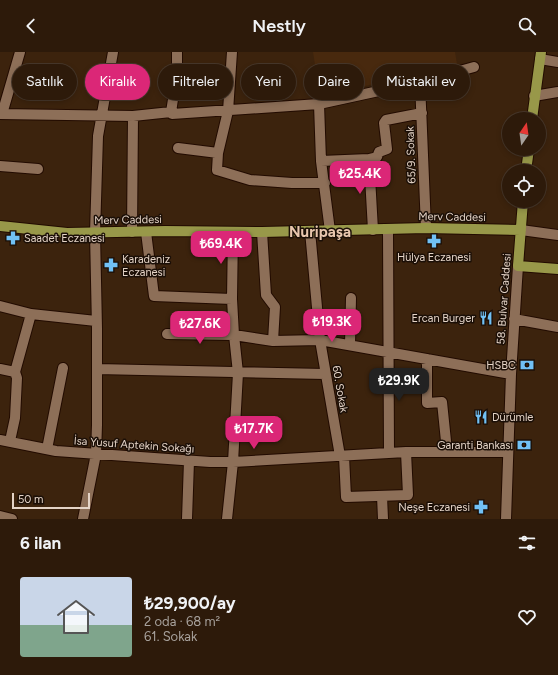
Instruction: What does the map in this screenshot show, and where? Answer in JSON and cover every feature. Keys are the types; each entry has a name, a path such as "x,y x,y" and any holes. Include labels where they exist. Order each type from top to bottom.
{"main road":[{"path":"533,112 541,56"},
{"name":"58. Bulvar Caddesi","path":"518,266 522,208"},
{"name":"Merv Caddesi","path":"0,226 67,233 165,231 262,232 426,228 520,230"},
{"path":"518,266 558,269"}],"street":[{"path":"20,52 1,114 133,116 172,112 172,114 228,111 319,104 372,92"},
{"path":"83,519 96,454 97,369 95,233 98,136 113,52"},
{"path":"172,112 177,74 177,52"},
{"path":"232,52 228,111 218,154 217,170 250,180 325,184"},
{"path":"541,56 558,62"},
{"path":"470,68 474,67"},
{"path":"534,96 558,92"},
{"name":"65/9. Sokak","path":"421,100 426,228"},
{"path":"319,104 321,162 330,231"},
{"path":"321,162 369,159 377,157 379,152 387,149 384,123 386,120 422,113"},
{"path":"132,232 133,116"},
{"path":"178,148 218,154"},
{"path":"369,159 373,230"},
{"path":"0,166 38,168"},
{"path":"388,230 387,351 389,453"},
{"path":"520,230 558,235"},
{"name":"60. Sokak","path":"310,231 320,340 325,374 342,456 346,497 382,496"},
{"path":"146,232 154,296 232,299"},
{"path":"227,519 233,462 238,373 232,299 233,232"},
{"path":"262,232 266,295 275,307 273,340"},
{"name":"58. Bulvar Caddesi","path":"506,519 511,374 518,266"},
{"path":"350,345 351,298"},
{"path":"0,306 31,314 96,321"},
{"path":"10,441 15,418 17,378 15,372 31,314"},
{"path":"514,319 558,327"},
{"path":"167,334 234,335 273,340 320,340 511,374"},
{"path":"427,359 427,403 442,402 447,452"},
{"path":"47,449 63,368"},
{"path":"0,369 15,372"},
{"path":"97,369 325,374"},
{"name":"İsa Yusuf Aptekin Sokağı","path":"0,440 47,449 189,461 233,462 406,452 508,452"},
{"path":"383,519 382,496 408,494 406,452"},
{"path":"187,519 189,461"},
{"path":"0,516 12,519"}],"shaded area":[{"path":"313,52 455,52 457,64 372,64 372,84 364,86 364,64 315,64"}],"place":[{"name":"Saadet Eczanesi","path":"13,238"},
{"name":"Hülya Eczanesi","path":"434,241"},
{"name":"Karadeniz Eczanesi","path":"111,265"},
{"name":"Ercan Burger","path":"486,318"},
{"name":"HSBC","path":"527,365"},
{"name":"Dürümle","path":"481,417"},
{"name":"Garanti Bankası","path":"524,445"},
{"name":"Neşe Eczanesi","path":"481,507"}],"district":[{"name":"Nuripaşa","path":"320,232"}]}
